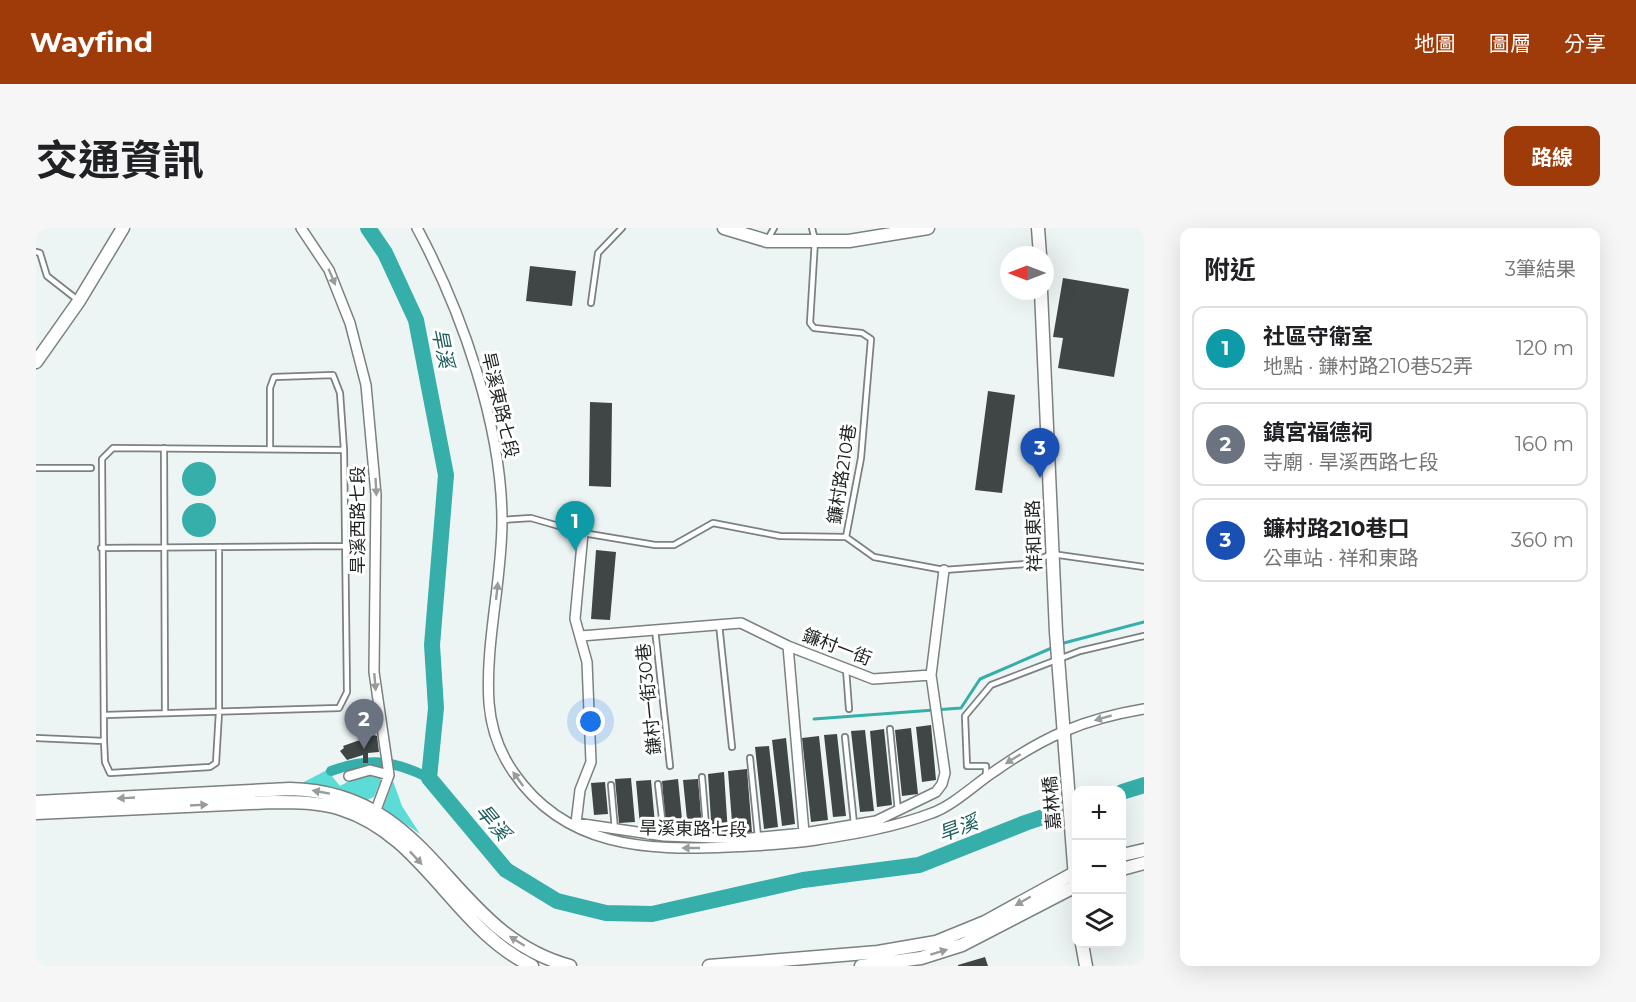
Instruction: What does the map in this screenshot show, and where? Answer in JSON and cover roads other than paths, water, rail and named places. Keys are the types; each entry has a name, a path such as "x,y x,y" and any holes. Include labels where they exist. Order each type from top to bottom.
{"street":[{"path":"36,362 79,301 123,228"},
{"name":"旱溪西路七段","path":"301,228 329,270 350,323 366,385 376,495 374,672 388,772"},
{"name":"旱溪東路七段","path":"417,228 430,252 472,354 497,458 502,520 489,675 491,720 504,759 522,785 544,808 570,825 615,842 661,848 764,845 815,840 871,830 934,813 1063,729 1120,713 1144,709"},
{"path":"724,228 767,241 814,234 849,241 928,228"},
{"path":"1038,228 1039,246"},
{"name":"祥和東路","path":"1041,300 1052,554 1065,744"},
{"path":"582,533 575,619 587,662 591,762 580,790 576,823 664,836 758,837 804,833 876,821 936,792 942,784 945,773 932,675 944,570"},
{"name":"鐮村一街","path":"581,636 741,623 788,646 873,679 932,675"},
{"path":"788,646 804,833"},
{"name":"嘉林橋","path":"1065,744 1073,840"},
{"path":"349,776 370,770 388,772 374,816"},
{"path":"36,802 305,790 347,798 409,835 476,908 511,939 544,957 570,966"},
{"path":"36,813 293,802 374,816 491,941 532,966"},
{"path":"1126,854 1144,850"},
{"path":"1126,868 1144,863"},
{"path":"709,966 890,951 936,942 985,922 1072,875"},
{"path":"861,966 921,958 962,945 1072,888"},
{"path":"1083,948 1086,966"}],"lane":[{"path":"591,303 598,253 622,228"},
{"path":"767,241 774,228"},
{"name":"鐮村路210巷","path":"814,234 810,323 814,328 862,333 871,339 861,459 846,537 874,557 944,570 1026,564 1052,554 1144,567"},
{"path":"36,252 40,253 47,276 79,301"},
{"path":"105,715 339,708 347,692 344,450 340,393 333,375 274,377 270,388 270,447"},
{"path":"219,548 219,712 216,763 210,767 110,773 105,762 104,741 102,459 113,448 270,447 344,450"},
{"path":"164,448 165,713"},
{"path":"36,468 91,468"},
{"path":"502,520 531,518 582,533 656,545 674,545 713,523 780,536 846,537"},
{"path":"101,548 345,546"},
{"path":"719,623 732,747"},
{"name":"鎌村一街30巷","path":"655,629 670,766"},
{"path":"986,777 986,766 967,766 965,716 991,685 1080,651 1144,636"},
{"path":"846,669 849,709"},
{"path":"890,729 898,811"},
{"path":"845,736 854,824"},
{"path":"36,738 104,741"},
{"path":"750,758 758,837"},
{"path":"702,777 707,838"},
{"path":"658,784 664,836"},
{"path":"611,785 615,830"}],"waterway":[{"name":"旱溪","path":"368,228 385,253 416,320 446,475 432,645 436,708 429,778 506,870 557,901 606,913 652,914 803,880 919,865 1025,823 1072,807"},
{"path":"1060,644 1144,622"},
{"path":"814,719 961,708 980,679 1054,647"},
{"path":"331,771 357,764 381,762 404,767 429,778"},
{"name":"旱溪","path":"1126,791 1144,785"}],"place":[{"name":"鐮村路210巷口","path":"1040,478"},
{"name":"社區守衛室","path":"575,551"},
{"name":"鎮宮福德祠","path":"364,749"}]}
